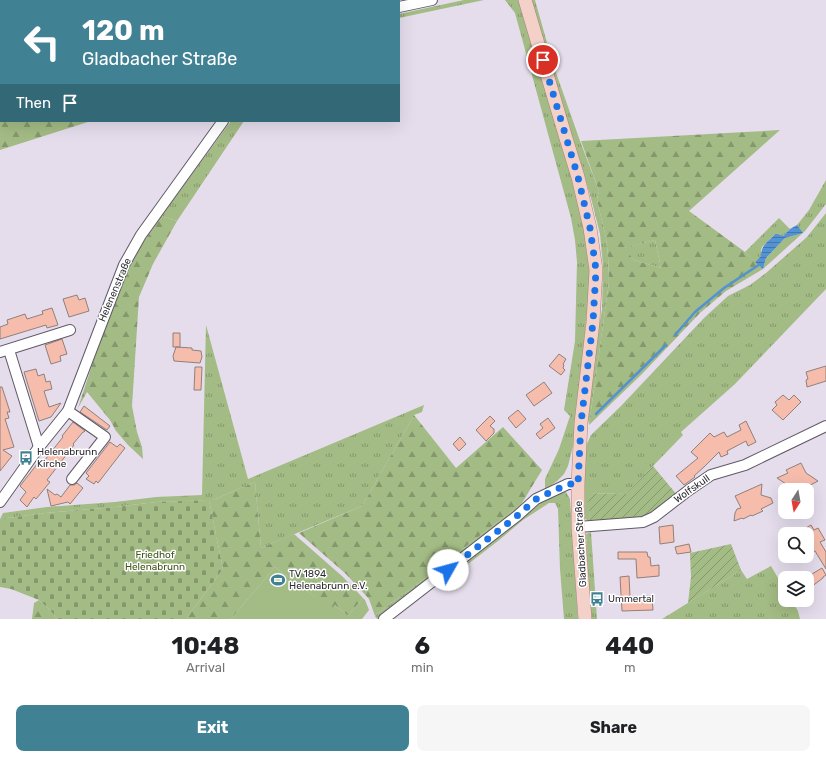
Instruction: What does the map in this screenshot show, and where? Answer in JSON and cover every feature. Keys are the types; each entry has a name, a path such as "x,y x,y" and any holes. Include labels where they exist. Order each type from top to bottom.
{"main road":[{"name":"Gladbacher Straße","path":"525,0 578,177 590,228 596,270 593,322 581,423 578,484 578,527 585,619"}],"street":[{"path":"400,7 432,0"},
{"name":"Helenenstraße","path":"0,502 39,447 68,411 124,265 141,235 222,122"},
{"path":"39,447 4,351 70,330"},
{"path":"68,411 105,438 72,479"},
{"name":"Wolfskull","path":"578,527 643,522 654,517 689,490 712,475 745,465 826,426"},
{"path":"384,619 517,516 536,499 568,484 578,484"}],"green space":[{"path":"464,0 484,0 400,18 400,14"},
{"path":"505,0 520,0 563,142 587,239 590,280 575,438 568,466 564,474 545,490 545,479 559,449 570,416 564,410 575,341 577,262 571,218 515,13"},
{"path":"530,0 535,0 553,64 599,191 597,200 606,238 609,282 589,425 587,414 602,310 603,266 600,234 591,198"},
{"path":"0,122 88,122 0,150"},
{"path":"230,122 243,122 177,221 161,216"},
{"path":"780,130 689,211 745,252 763,269 726,291 700,313 642,374 589,425 609,282 606,238 597,200 599,191 581,141","holes":["655,240 661,268 634,260 624,248"]},
{"path":"826,180 826,204 805,231 763,269 766,258 785,238 802,233 797,225 809,210"},
{"path":"826,213 826,289 735,384 681,432 683,435 626,494 589,493 590,522 584,518 586,446 591,435 621,406 704,318 728,296 750,285 766,273 807,237"},
{"path":"161,216 177,221 153,264 139,297 132,406 137,432 142,447 143,459 116,431 110,420 87,392 78,408 114,298 133,258"},
{"path":"779,218 790,229 783,236 775,234 762,247 761,256 755,262 745,252"},
{"path":"655,240 661,268 634,260 623,248"},
{"path":"206,325 248,479 424,405 422,412 414,415 362,506 261,548 255,482 213,500 156,502 0,519 3,513 47,507 115,502 156,497 202,495"},
{"path":"414,415 456,468 503,427 542,470 522,503 375,616 369,599 346,574 299,533 362,506"},
{"path":"653,466 677,495 646,518 590,522 588,493 626,494"},
{"path":"255,482 261,548 294,534 343,577 363,598 348,616 335,605 332,609 275,567 231,619 186,619 223,569 209,500 213,500"},
{"path":"566,492 570,499 578,619 564,619 560,569 558,509 555,503 549,503 523,520 446,581 451,573 550,496 557,493"},
{"name":"Friedhof Helenabrunn","path":"209,500 223,569 186,619 57,619 39,600 11,589 0,587 0,519 156,502"},
{"path":"522,503 518,510 377,619 375,616 388,605"},
{"path":"591,532 597,619 590,619 586,534"},
{"path":"731,544 741,570 688,603 691,577 690,553"},
{"path":"771,566 778,578 778,607 795,607 800,619 662,619 741,570 747,579"},
{"name":"TV 1894 Helenabrunn e.V.","path":"275,567 311,594 332,608 335,605 348,616 363,598 369,610 362,619 231,619"},
{"path":"39,600 57,619 32,619 34,603"}],"water":[{"path":"797,225 803,233 785,238 766,258 763,269 755,262 761,256 764,246 775,234 783,236"}],"building":[{"path":"77,295 79,300 85,298 89,311 69,317 63,299"},
{"path":"52,308 58,325 47,328 46,325 0,339 0,327 8,324 7,320 25,314 27,319 43,314 42,311"},
{"path":"173,333 180,333 180,347 173,347"},
{"path":"62,339 67,354 60,356 61,361 51,364 45,345"},
{"path":"176,347 192,348 192,350 201,351 202,357 200,363 174,361 173,356"},
{"path":"559,354 566,359 563,364 563,368 565,370 561,375 549,366"},
{"path":"826,366 826,381 807,387 806,380 808,379 806,372"},
{"path":"195,367 202,367 201,390 194,390"},
{"path":"36,369 38,376 44,374 46,382 50,381 52,389 44,391 49,407 61,403 51,417 39,421 24,372"},
{"path":"544,382 552,393 534,406 526,395"},
{"path":"0,387 2,387 10,412 7,412 9,418 5,419 14,447 3,450 12,456 0,471"},
{"path":"783,395 789,400 794,395 801,402 783,420 772,410 777,405 775,402"},
{"path":"84,406 110,426 107,430 80,412"},
{"path":"518,410 526,419 516,428 508,418"},
{"path":"490,416 495,421 490,426 494,429 494,433 486,441 476,430"},
{"path":"548,418 555,428 540,439 536,434 543,428 540,424"},
{"path":"746,421 756,442 748,446 746,441 727,451 728,454 721,457 719,452 694,476 695,477 684,485 676,476 698,458 691,452 710,433 714,437 724,432 727,437 741,430 739,425"},
{"path":"73,422 85,431 73,444 74,445 47,480 50,482 36,499 34,497 27,507 20,500 26,492 20,486 41,459 44,461"},
{"path":"460,437 466,444 459,451 453,444"},
{"path":"110,442 117,447 120,444 125,448 98,483 96,481 94,484 86,479 89,476 86,473"},
{"path":"801,463 806,473 818,481 814,483 784,483 777,478 788,473 786,470"},
{"path":"77,483 83,488 70,504 68,502 51,506 47,489 55,495 57,494 61,497 70,485"},
{"path":"762,484 761,495 771,498 773,503 761,509 763,511 734,521 737,509 741,508 735,496"},
{"path":"673,525 674,542 660,544 659,527"},
{"path":"818,528 825,540 820,542 826,552 826,569 815,551 814,530"},
{"path":"689,544 691,552 677,554 675,547"},
{"path":"618,552 647,552 648,557 650,557 651,566 659,565 659,576 637,578 636,559 618,559"},
{"path":"822,568 826,575 814,585 814,573"},
{"path":"629,576 630,597 652,596 653,610 622,611 620,577"}],"waterway":[{"path":"675,335 695,312 724,288 760,264"},
{"path":"596,414 666,345"}],"place":[{"name":"Helenabrunn Kirche","path":"26,458"},
{"name":"TV 1894 Helenabrunn e.V.","path":"278,580"},
{"name":"Ummertal","path":"597,599"}],"route":[{"path":"448,570 517,516 536,499 568,484 578,484 581,423 593,322 596,270 590,228 578,177 543,60"}]}
